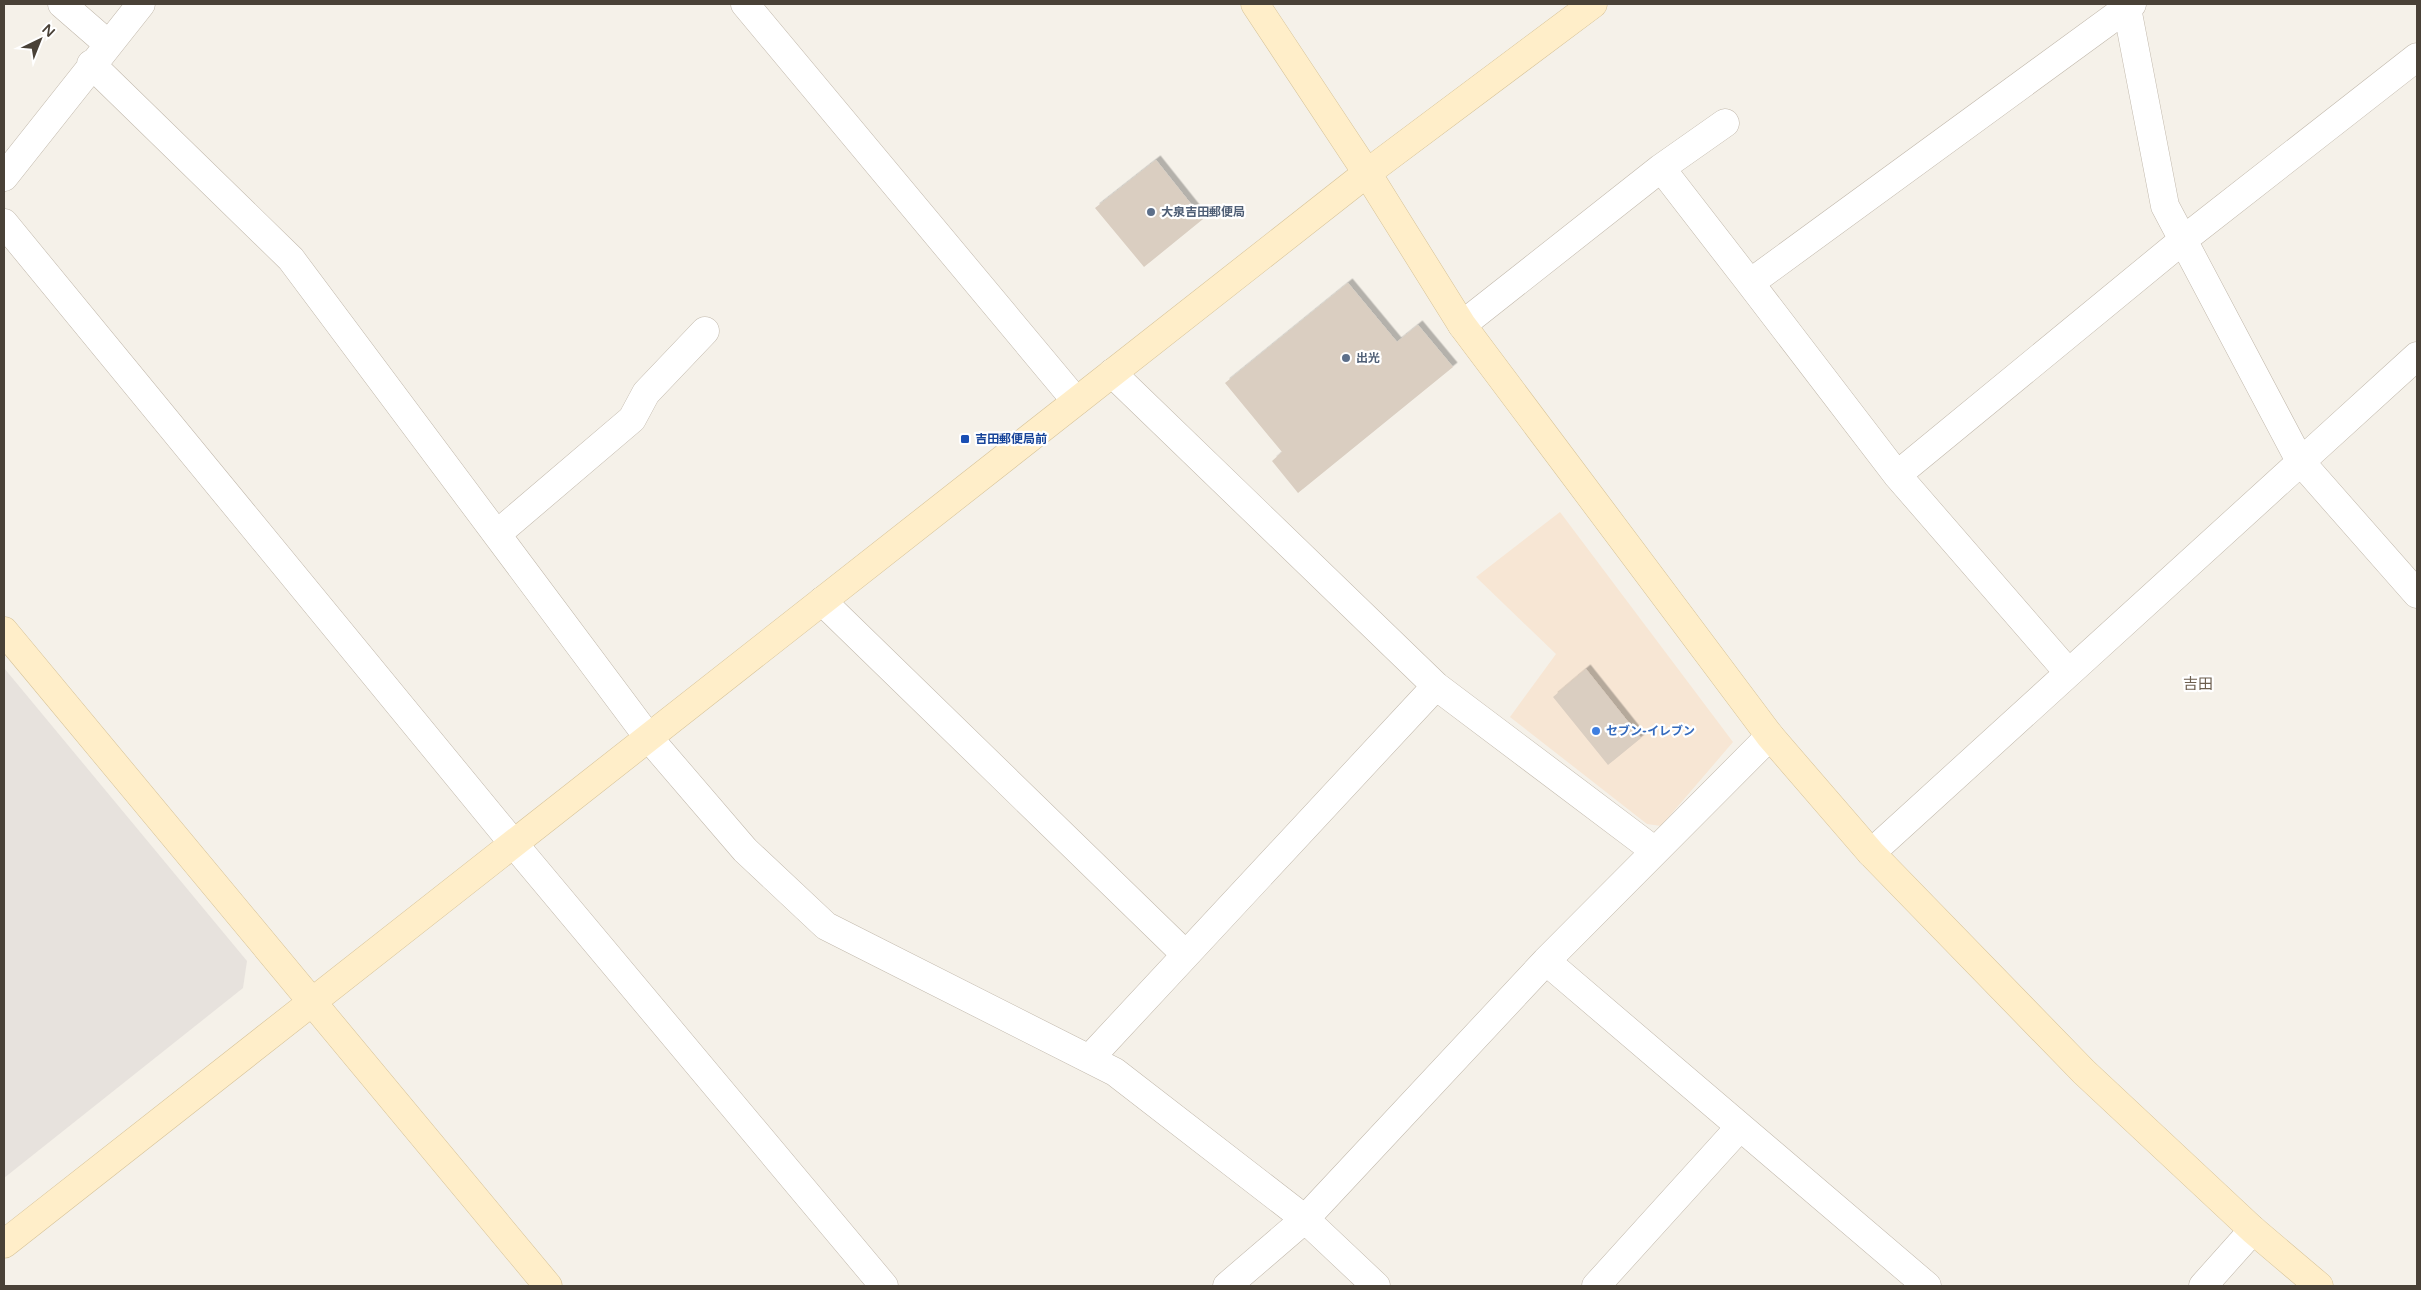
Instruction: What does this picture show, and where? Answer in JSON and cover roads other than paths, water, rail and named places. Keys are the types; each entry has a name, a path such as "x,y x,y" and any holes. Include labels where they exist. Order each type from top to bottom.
{"street":[{"path":"62,4 99,54 291,259 648,737 744,850 826,926 1115,1072 1305,1219 1376,1286"},
{"path":"4,174 141,4"},
{"path":"745,4 1076,402"},
{"path":"1254,4 1367,173 1462,324 1770,736 1871,853 2084,1072 2253,1230 2318,1286"},
{"path":"4,1244 1367,173 1593,4"},
{"path":"1750,283 2130,6 2166,206 2300,461 2417,594"},
{"path":"1897,475 2183,240 2417,57"},
{"path":"1462,324 1661,168 1725,123"},
{"path":"1661,168 1897,475 2068,672"},
{"path":"4,223 513,843 884,1286"},
{"path":"497,534 632,419 646,393 705,331"},
{"path":"1871,853 2417,356"},
{"path":"1112,373 1436,686 1655,850"},
{"path":"822,601 1185,954"},
{"path":"4,631 548,1286"},
{"path":"1090,1058 1436,686"},
{"path":"1227,1286 1305,1219 1546,961 1770,736"},
{"path":"1546,961 1927,1286"},
{"path":"1596,1286 1740,1127"},
{"path":"2203,1286 2253,1230"}],"place":[{"name":"大泉吉田郵便局","path":"1151,212"},
{"name":"出光","path":"1346,358"},
{"name":"吉田郵便局前","path":"965,439"},
{"name":"セブン-イレブン","path":"1596,731"}],"district":[{"name":"吉田","path":"2198,684"}]}
